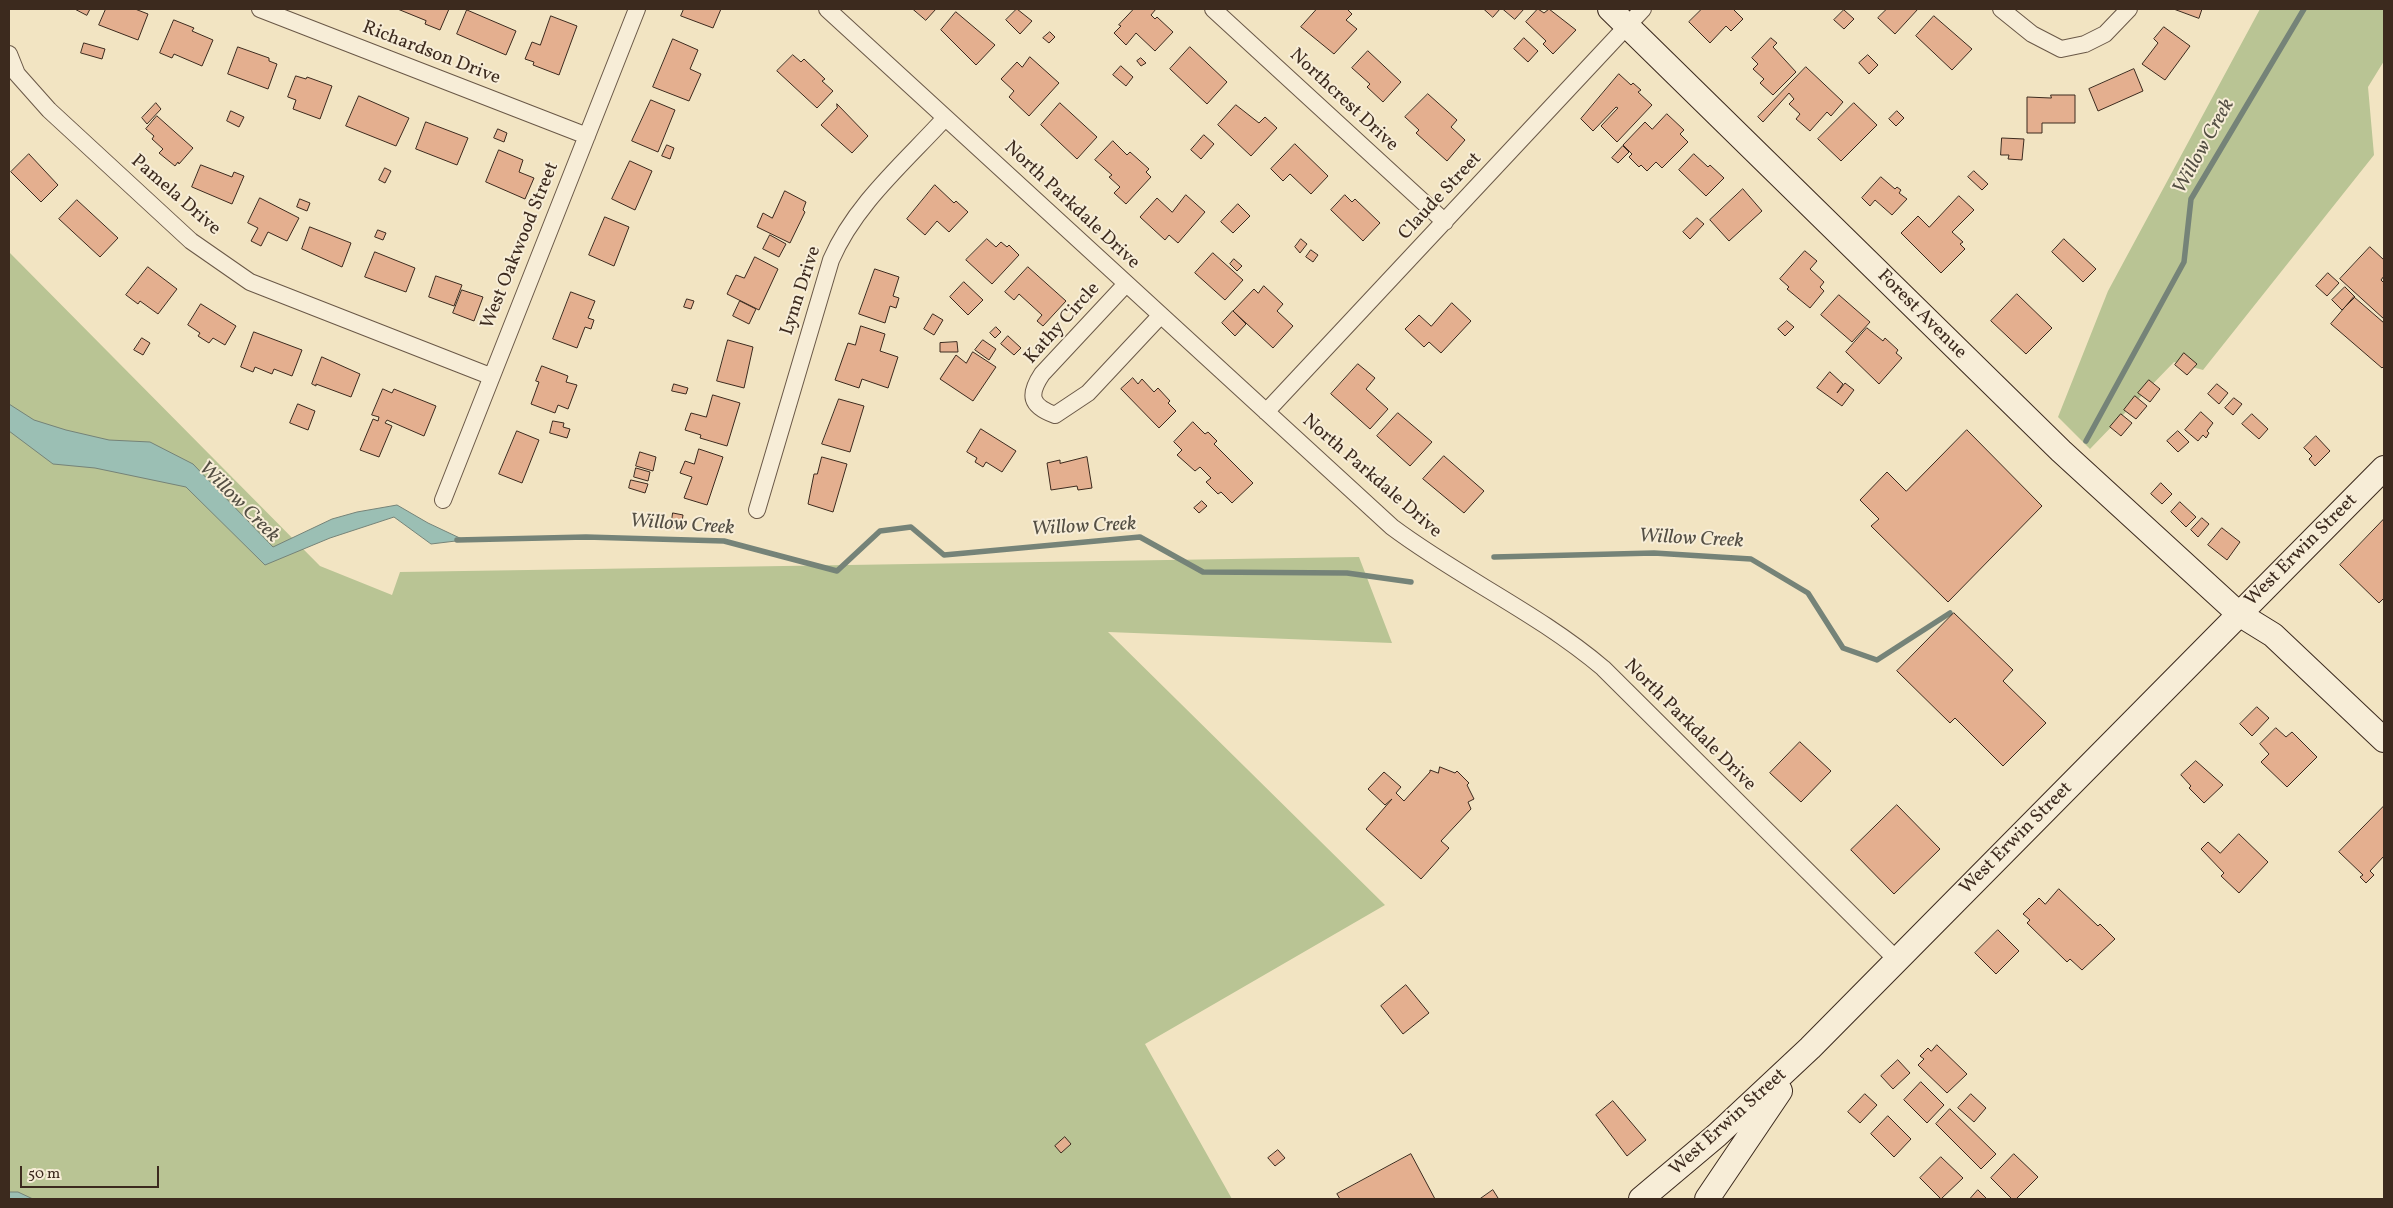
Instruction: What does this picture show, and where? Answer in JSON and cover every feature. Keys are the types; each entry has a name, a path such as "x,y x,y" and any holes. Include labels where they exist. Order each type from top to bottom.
{"street":[{"name":"Richardson Drive","path":"260,9 587,136"},
{"name":"West Oakwood Street","path":"443,500 490,376 637,9"},
{"name":"North Parkdale Drive","path":"827,9 1392,527 1437,560 1566,639 1603,668 1897,960"},
{"name":"Northcrest Drive","path":"1213,9 1445,222"},
{"name":"Forest Avenue","path":"1610,9 1635,17 2061,451 2239,614 2272,635 2384,740"},
{"path":"2001,9 2032,34 2061,49 2085,44 2106,34 2129,9"},
{"name":"Claude Street","path":"1266,412 1635,17"},
{"name":"Pamela Drive","path":"9,54 17,74 49,110 191,241 250,282 490,376"},
{"name":"Lynn Drive","path":"756,510 837,245 844,232 868,202 945,118"},
{"name":"Kathy Circle","path":"1126,284 1042,374 1033,388 1035,403 1043,410 1055,415 1088,394 1160,315"},
{"name":"West Erwin Street","path":"1641,1199 1717,1135 1810,1048 2384,468"},
{"path":"1707,1199 1810,1048"}],"green space":[{"path":"2260,9 2384,9 2384,61 2368,87 2374,155 2203,370 2174,362 2090,449 2058,417 2108,291"},
{"path":"9,252 320,566 392,595 400,572 1359,557 1392,643 1108,632 1385,905 1145,1044 1232,1199 9,1199"}],"water":[{"path":"9,404 34,420 66,430 109,440 150,442 193,464 273,547 332,519 357,512 397,505 428,523 464,540 431,544 394,517 330,538 265,565 186,487 95,468 53,464 9,431"},
{"path":"9,1192 18,1192 33,1199 9,1199"}],"building":[{"path":"75,9 90,9 87,15"},
{"path":"106,9 135,9 148,14 138,40 99,25"},
{"path":"398,9 449,9 440,30 425,24 426,21"},
{"path":"684,9 721,9 713,28 681,16"},
{"path":"913,9 936,9 926,20"},
{"path":"1017,9 1032,21 1020,34 1006,20"},
{"path":"1134,9 1156,9 1151,15 1155,19 1157,17 1173,32 1155,51 1136,33 1126,45 1114,33"},
{"path":"1317,9 1347,9 1352,14 1346,20 1357,29 1334,54 1301,27"},
{"path":"1484,9 1500,9 1493,17"},
{"path":"1503,9 1524,9 1515,19"},
{"path":"1538,9 1544,13 1549,9 1576,30 1553,54 1543,44 1546,41 1526,22"},
{"path":"1702,9 1736,9 1734,10 1743,19 1731,31 1726,26 1710,43 1689,22"},
{"path":"1887,9 1918,9 1895,34 1878,18"},
{"path":"2174,9 2202,9 2199,18"},
{"path":"467,10 516,31 506,55 457,34"},
{"path":"1844,10 1854,19 1844,29 1834,20"},
{"path":"956,12 995,45 976,65 941,30"},
{"path":"551,16 577,26 559,75 533,65 534,62 525,59 532,42 540,45"},
{"path":"1934,16 1972,49 1952,70 1916,36"},
{"path":"174,20 194,28 192,31 213,40 202,66 174,54 172,58 160,53"},
{"path":"2164,27 2190,46 2165,80 2142,64 2158,43 2154,39"},
{"path":"1050,32 1055,37 1049,43 1043,38"},
{"path":"1524,38 1538,51 1528,62 1514,49"},
{"path":"1771,38 1777,43 1773,47 1796,72 1773,95 1760,83 1764,79 1753,69 1758,64 1752,58"},
{"path":"673,39 698,50 690,69 701,74 689,101 653,87"},
{"path":"84,43 105,49 102,59 81,53"},
{"path":"238,47 269,58 269,61 277,64 268,89 228,74"},
{"path":"1190,47 1227,82 1207,104 1170,69"},
{"path":"1368,51 1401,82 1383,102 1367,87 1370,84 1352,68"},
{"path":"793,55 801,62 804,59 825,79 822,81 833,91 817,108 777,71"},
{"path":"1868,55 1878,65 1869,74 1859,63"},
{"path":"1030,57 1059,83 1029,116 1009,97 1014,91 1001,79 1017,62 1022,67"},
{"path":"1141,58 1146,63 1141,66 1137,61"},
{"path":"1121,66 1133,77 1126,86 1113,75"},
{"path":"1806,67 1843,102 1831,116 1827,112 1810,131 1796,119 1800,114 1789,104 1794,99 1789,93 1763,122 1758,117"},
{"path":"2134,69 2143,91 2098,111 2089,89"},
{"path":"1619,74 1631,85 1633,83 1641,90 1638,92 1652,105 1617,142 1601,126 1618,108 1616,107 1593,131 1581,119"},
{"path":"296,76 306,79 307,77 332,86 320,119 293,109 296,100 288,97"},
{"path":"1428,94 1457,120 1451,127 1465,140 1447,161 1416,133 1419,130 1405,117"},
{"path":"2051,95 2075,95 2075,123 2042,123 2042,133 2027,133 2027,97 2051,98"},
{"path":"359,96 409,118 396,146 346,126"},
{"path":"651,100 675,110 658,152 632,141"},
{"path":"156,103 161,109 147,124 142,118"},
{"path":"1060,103 1097,137 1077,159 1041,125"},
{"path":"1854,103 1877,125 1841,161 1818,139"},
{"path":"837,104 868,136 852,153 821,125 837,108"},
{"path":"1236,105 1259,123 1265,117 1277,128 1251,156 1218,125"},
{"path":"231,111 244,117 239,127 227,121"},
{"path":"1897,111 1904,118 1896,126 1889,119"},
{"path":"1667,114 1684,130 1680,134 1688,142 1662,168 1656,162 1647,171 1641,165 1639,167 1629,157 1632,154 1623,145 1645,122 1652,129"},
{"path":"157,116 193,148 175,166 159,153 163,149 152,139 154,136 146,129"},
{"path":"426,122 468,138 457,165 416,149"},
{"path":"498,129 507,133 504,142 494,138"},
{"path":"1204,135 1214,144 1201,159 1191,150"},
{"path":"2002,138 2024,139 2022,160 2008,159 2009,155 2001,155"},
{"path":"1113,141 1127,155 1130,152 1149,169 1146,172 1151,177 1126,204 1114,193 1120,187 1109,177 1112,175 1095,160"},
{"path":"1295,144 1328,176 1311,194 1290,174 1283,181 1271,169"},
{"path":"667,145 674,148 670,159 662,156"},
{"path":"1623,146 1629,152 1618,163 1612,158"},
{"path":"499,150 523,160 519,172 534,178 525,199 486,182"},
{"path":"29,154 58,185 41,202 11,172"},
{"path":"1694,154 1724,178 1706,196 1679,170"},
{"path":"630,161 652,171 635,210 612,199"},
{"path":"201,165 232,177 234,172 244,176 232,204 192,187"},
{"path":"385,168 391,171 385,183 379,180"},
{"path":"1974,171 1988,184 1982,190 1968,177"},
{"path":"1881,177 1895,189 1897,187 1901,190 1899,193 1907,199 1892,215 1875,200 1870,206 1862,198"},
{"path":"935,185 954,203 956,201 968,212 949,232 937,221 925,235 907,219"},
{"path":"1743,189 1762,211 1729,241 1710,220"},
{"path":"785,191 806,202 803,210 805,212 790,243 757,227 763,213 772,218"},
{"path":"1186,195 1205,212 1178,243 1169,235 1165,240 1140,217 1157,198 1172,212"},
{"path":"1345,195 1352,202 1355,199 1380,223 1363,241 1331,210"},
{"path":"1959,196 1974,210 1952,232 1963,242 1960,244 1965,249 1941,273 1901,233 1918,216 1929,227"},
{"path":"260,198 299,218 287,241 268,232 261,246 251,241 258,228 248,223"},
{"path":"300,199 310,203 307,211 297,207"},
{"path":"77,200 118,238 100,257 59,219"},
{"path":"1238,204 1250,216 1233,233 1221,222"},
{"path":"605,217 629,227 614,266 589,255"},
{"path":"1697,218 1704,224 1690,239 1683,232"},
{"path":"310,227 351,243 342,267 302,249"},
{"path":"378,230 386,233 383,240 375,237"},
{"path":"770,235 786,244 779,257 763,249"},
{"path":"987,239 996,247 1001,242 1007,247 1009,245 1019,255 992,284 966,260"},
{"path":"1301,239 1307,244 1300,253 1295,247"},
{"path":"2064,239 2096,269 2083,282 2052,252"},
{"path":"2370,247 2384,260 2384,276 2381,280 2384,283 2384,319 2340,279"},
{"path":"1311,250 1318,255 1313,262 1306,257"},
{"path":"1805,251 1817,261 1810,269 1824,282 1820,287 1824,291 1810,308 1787,289 1789,287 1780,279"},
{"path":"375,252 415,268 406,292 365,277"},
{"path":"1213,253 1243,280 1225,300 1195,273"},
{"path":"755,257 778,269 759,310 727,294 736,275 744,278"},
{"path":"1234,259 1242,266 1237,271 1230,264"},
{"path":"148,267 177,289 158,314 140,301 138,304 126,295"},
{"path":"1028,267 1066,301 1043,326 1037,321 1042,315 1019,294 1014,300 1005,292"},
{"path":"875,269 899,277 893,296 899,298 896,308 890,306 885,323 859,314"},
{"path":"2328,273 2339,283 2327,296 2316,286"},
{"path":"436,276 462,285 454,306 429,297"},
{"path":"964,282 983,300 968,315 950,297"},
{"path":"1264,286 1283,304 1277,311 1293,326 1273,348 1233,311 1254,289 1258,293"},
{"path":"2345,287 2355,297 2342,310 2332,300"},
{"path":"462,290 483,297 474,321 453,313"},
{"path":"571,292 595,301 588,318 594,320 591,329 585,327 577,348 553,339"},
{"path":"2017,294 2052,328 2026,354 1991,321"},
{"path":"1839,295 1870,322 1852,342 1821,315"},
{"path":"2354,297 2384,323 2384,366 2382,368 2331,324"},
{"path":"687,299 694,301 691,309 684,307"},
{"path":"740,301 756,309 749,324 733,316"},
{"path":"1452,303 1471,321 1441,353 1429,342 1424,347 1405,329 1419,315 1431,326"},
{"path":"201,304 236,326 225,345 213,338 209,343 198,336 200,333 188,325"},
{"path":"1233,311 1246,324 1235,336 1222,323"},
{"path":"933,314 943,320 934,335 924,329"},
{"path":"1787,321 1794,327 1785,336 1778,329"},
{"path":"861,326 885,334 880,351 898,357 888,388 862,379 859,388 835,380 848,343 855,345"},
{"path":"996,327 1001,332 995,338 990,333"},
{"path":"1867,328 1883,341 1885,338 1898,350 1896,353 1902,358 1879,384 1846,352"},
{"path":"254,332 302,350 292,376 274,369 272,374 255,367 253,372 241,367"},
{"path":"1008,336 1021,348 1014,355 1001,344"},
{"path":"142,338 150,343 143,355 134,350"},
{"path":"728,340 753,347 744,388 717,381"},
{"path":"983,340 996,349 989,360 975,350"},
{"path":"957,342 958,352 940,352 940,343"},
{"path":"973,352 996,367 973,401 940,379 956,355 966,363"},
{"path":"2184,353 2197,364 2187,375 2175,365"},
{"path":"322,357 360,374 351,397 312,384"},
{"path":"1358,364 1375,378 1366,389 1388,409 1370,429 1331,394"},
{"path":"542,366 568,376 566,382 577,385 568,409 558,405 555,413 531,404 539,382 536,381"},
{"path":"1830,372 1843,384 1837,393 1845,383 1854,390 1842,406 1817,388"},
{"path":"1133,378 1138,384 1142,379 1154,392 1158,388 1176,411 1159,428 1121,389"},
{"path":"2149,380 2160,389 2150,402 2138,393"},
{"path":"674,384 688,388 686,394 672,391"},
{"path":"2217,384 2228,393 2219,404 2208,394"},
{"path":"383,389 392,393 394,389 436,406 424,436 387,420 385,423 392,426 379,457 360,450 373,419 378,421 379,417 372,415"},
{"path":"713,395 740,403 727,446 700,438 701,435 685,430 691,413 706,417"},
{"path":"2135,396 2147,406 2136,419 2124,410"},
{"path":"2234,398 2242,404 2233,415 2225,408"},
{"path":"839,399 864,406 850,452 822,444"},
{"path":"298,404 315,411 308,430 290,423"},
{"path":"2201,412 2213,423 2207,431 2209,433 2206,438 2203,435 2198,441 2185,430"},
{"path":"1398,413 1432,442 1410,466 1377,436"},
{"path":"2121,414 2132,423 2121,436 2110,427"},
{"path":"2252,414 2268,429 2259,439 2242,424"},
{"path":"553,421 564,423 563,427 570,429 567,438 550,433"},
{"path":"1193,422 1205,434 1208,432 1217,441 1214,444 1253,483 1232,503 1221,492 1218,494 1206,482 1211,478 1200,467 1195,471 1177,455 1182,450 1174,442"},
{"path":"981,429 1016,451 1002,472 986,462 983,467 975,462 977,458 967,452"},
{"path":"1967,430 2042,506 1948,602 1871,526 1879,519 1860,500 1887,472 1906,491"},
{"path":"517,431 539,440 522,483 499,474"},
{"path":"2178,431 2189,442 2178,452 2167,441"},
{"path":"2316,436 2330,451 2315,466 2309,459 2312,456 2304,448"},
{"path":"699,449 723,457 707,505 684,498 692,477 680,473 685,461 694,464"},
{"path":"640,452 656,457 653,471 636,466"},
{"path":"1444,456 1484,491 1464,513 1423,479"},
{"path":"822,457 847,464 833,512 808,504 814,474 817,474"},
{"path":"1087,457 1092,488 1078,490 1077,486 1051,490 1047,463 1060,460 1060,463"},
{"path":"636,468 650,472 648,481 634,477"},
{"path":"631,480 648,484 645,493 629,488"},
{"path":"2161,483 2172,494 2162,504 2151,494"},
{"path":"1202,501 1207,506 1199,513 1194,508"},
{"path":"2180,502 2196,517 2186,527 2171,512"},
{"path":"673,513 683,515 681,529 671,527"},
{"path":"2202,518 2209,524 2198,537 2191,530"},
{"path":"2384,519 2384,598 2379,603 2340,565"},
{"path":"2222,528 2240,542 2227,560 2208,545"},
{"path":"1954,613 2013,670 2003,681 2046,723 2003,766 1955,718 1950,723 1897,671"},
{"path":"2257,707 2269,718 2252,736 2240,724"},
{"path":"2276,728 2286,737 2292,732 2317,757 2287,787 2261,762 2269,754 2260,744"},
{"path":"1800,742 1831,771 1801,802 1770,773"},
{"path":"2196,761 2223,785 2204,803 2189,788 2191,786 2181,775"},
{"path":"1440,767 1455,773 1457,771 1469,783 1467,785 1474,799 1468,802 1471,809 1441,841 1449,848 1421,879 1366,829 1392,799 1385,805 1368,789 1384,772 1401,787 1396,793 1404,801 1430,770 1438,773"},
{"path":"1897,805 1940,849 1894,894 1851,850"},
{"path":"2384,806 2384,856 2370,871 2374,875 2366,883 2360,877 2363,875 2339,852"},
{"path":"2239,834 2268,862 2239,893 2221,876 2224,873 2201,849 2208,842 2220,853"},
{"path":"2059,889 2098,926 2100,924 2115,939 2082,970 2070,959 2067,962 2027,923 2030,920 2023,914 2039,898 2045,904"},
{"path":"1998,930 2019,951 1996,974 1975,953"},
{"path":"1406,985 1429,1013 1403,1034 1381,1006"},
{"path":"1937,1045 1967,1074 1947,1093 1918,1065 1924,1059 1920,1056 1928,1048 1931,1051"},
{"path":"1898,1060 1910,1073 1893,1089 1881,1076"},
{"path":"1921,1082 1944,1105 1927,1123 1904,1100"},
{"path":"1865,1094 1877,1105 1860,1123 1848,1112"},
{"path":"1971,1094 1986,1108 1974,1122 1958,1108"},
{"path":"1613,1101 1646,1140 1627,1156 1596,1115"},
{"path":"1950,1109 1996,1154 1981,1169 1936,1124"},
{"path":"1888,1116 1911,1139 1894,1157 1871,1134"},
{"path":"1065,1137 1071,1144 1061,1153 1055,1146"},
{"path":"1278,1150 1285,1158 1275,1166 1268,1158"},
{"path":"1411,1154 1435,1199 1340,1199 1337,1194"},
{"path":"2014,1154 2038,1177 2016,1199 2012,1199 1991,1178"},
{"path":"1941,1157 1963,1178 1941,1199 1920,1178"},
{"path":"1493,1190 1498,1198 1480,1199"},
{"path":"1978,1190 1987,1199 1970,1199"}],"waterway":[{"name":"Willow Creek","path":"2086,441 2184,262 2191,199 2304,9"},
{"name":"Willow Creek","path":"457,540 586,537 724,541 837,571 880,531 911,527 944,555 1140,537 1203,572 1347,573 1411,582"},
{"name":"Willow Creek","path":"1494,557 1654,553 1751,559 1808,593 1843,648 1877,660 1950,613"}]}
